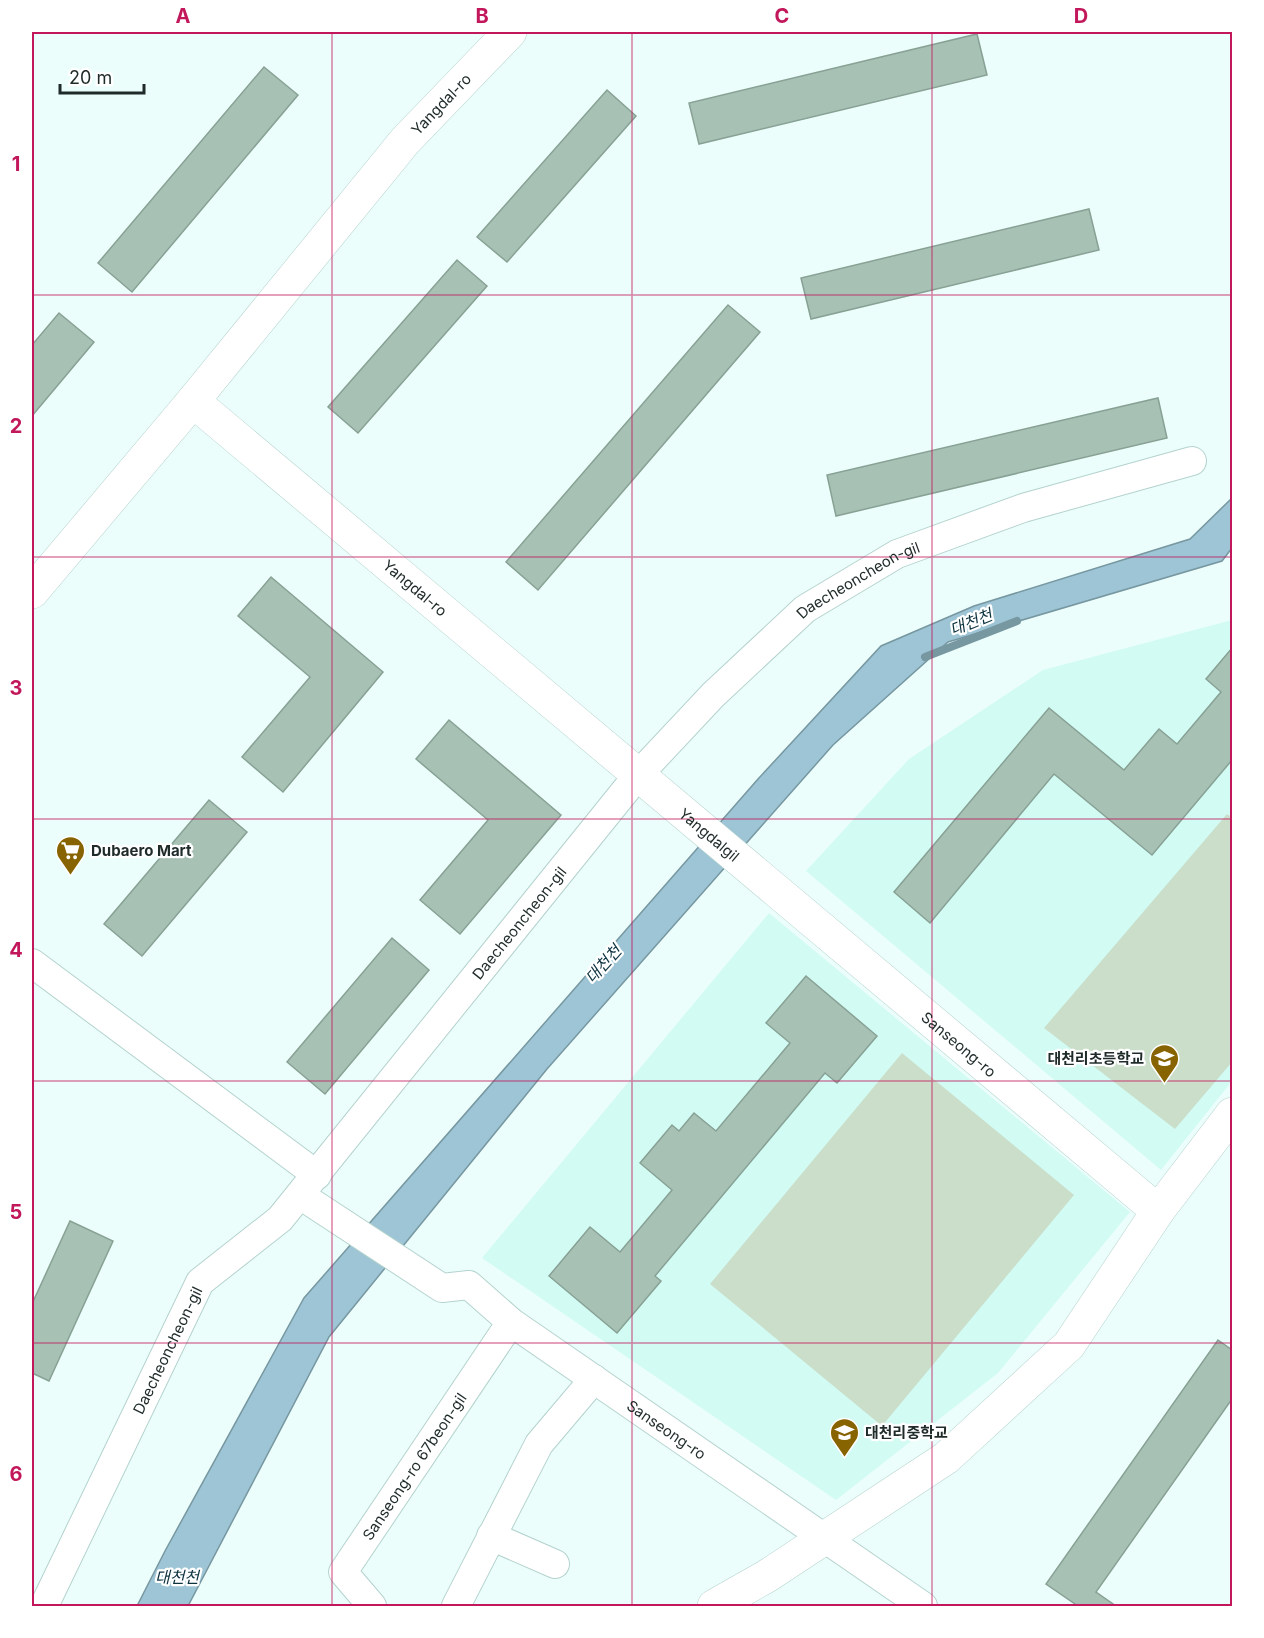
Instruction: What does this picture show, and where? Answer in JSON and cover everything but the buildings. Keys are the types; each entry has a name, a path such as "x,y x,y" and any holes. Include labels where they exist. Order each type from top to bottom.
{"main road":[{"name":"Yangdal-ro","path":"32,592 193,401 405,141 510,32"},
{"name":"Yangdal-ro","path":"193,401 649,784"},
{"name":"Yangdalgil","path":"649,784 759,877"},
{"name":"Sanseong-ro","path":"759,877 1158,1211"},
{"path":"714,1606 767,1576 946,1458 1069,1345 1158,1211 1233,1114"}],"street":[{"name":"Daecheoncheon-gil","path":"44,1606 200,1282 313,1193 649,784 713,695 805,609 897,554 1023,508 1192,461"},
{"name":"Sanseong-ro","path":"32,963 313,1193 423,1276 442,1288 469,1285 511,1322 923,1606"},
{"name":"Sanseong-ro 67beon-gil","path":"372,1606 343,1572 511,1322"},
{"path":"456,1606 539,1444 594,1379"},
{"path":"491,1536 555,1564"}],"shaded area":[{"name":"대천리초등학교","path":"1232,620 1232,1081 1161,1170 806,871 909,759 1043,670"},
{"path":"1227,814 1232,818 1232,1062 1175,1129 1044,1028"},
{"name":"대천리중학교","path":"769,913 1130,1212 998,1373 836,1500 482,1258"},
{"path":"902,1053 1074,1195 882,1426 710,1284"}],"water":[{"name":"대천천","path":"1232,498 1232,548 1222,561 948,642 833,745 547,1069 329,1337 188,1606 137,1606 304,1298 758,779 881,646 974,606 1190,539"}],"waterway":[{"name":"대천천","path":"925,657 1017,621"}],"place":[{"name":"Dubaero Mart","path":"70,876"},
{"name":"대천리초등학교","path":"1165,1084"},
{"name":"대천리중학교","path":"844,1458"}]}
